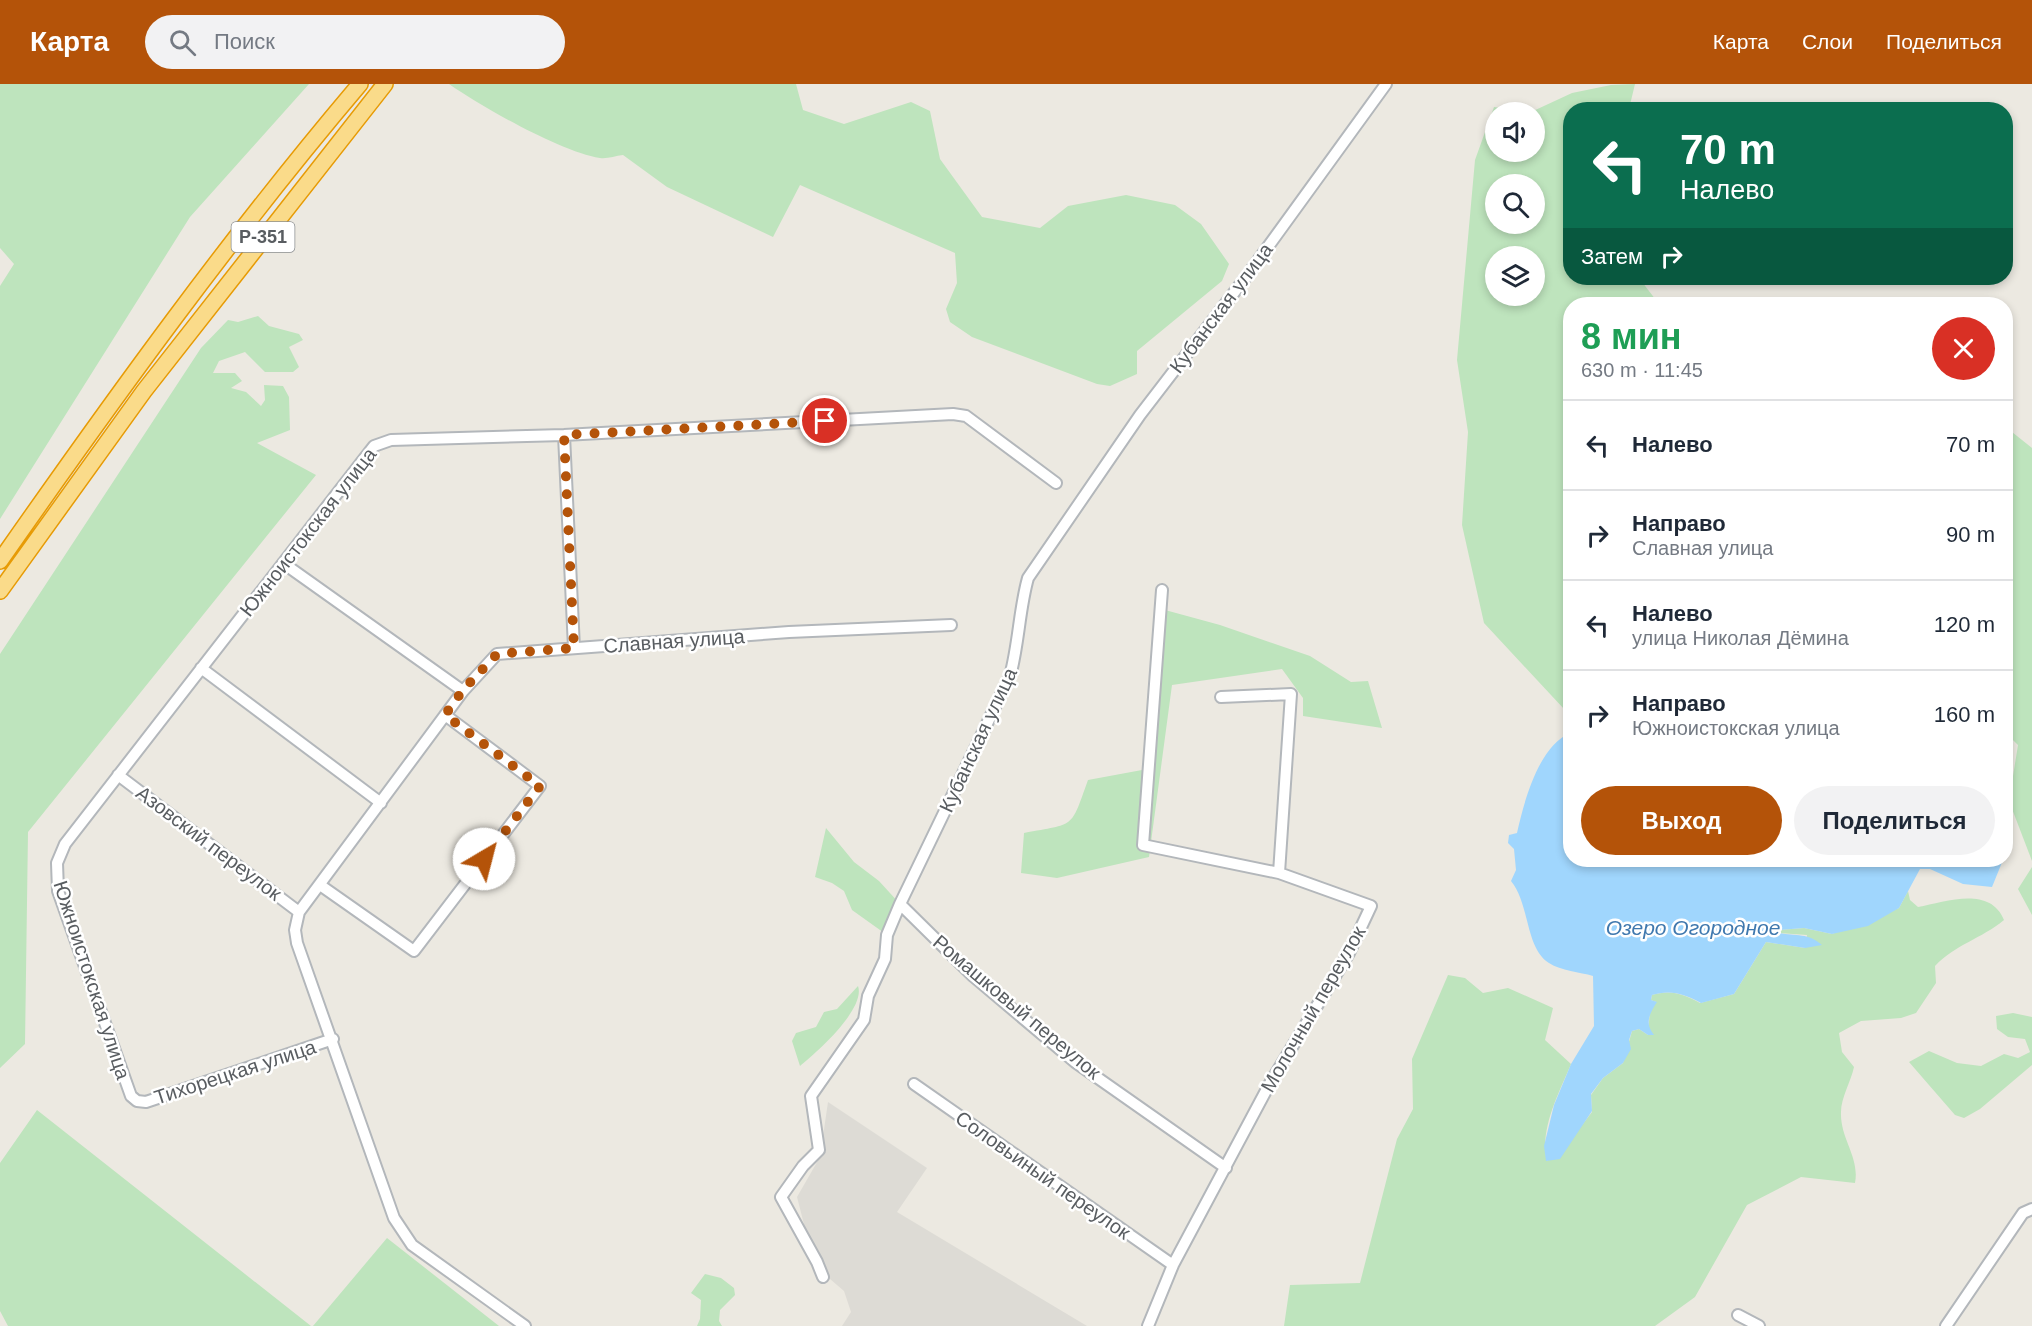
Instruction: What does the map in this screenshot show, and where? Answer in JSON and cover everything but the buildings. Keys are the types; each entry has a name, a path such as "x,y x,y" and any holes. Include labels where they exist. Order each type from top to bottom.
{"highway":[{"name":"Р-351","path":"0,561 92,429 204,279 274,188 360,84"},
{"name":"Р-351","path":"0,591 144,391 385,84"}],"street":[{"name":"Кубанская улица","path":"823,1277 782,1197 803,1166 819,1150 811,1096 864,1020 868,996 885,959 887,935 900,904 965,765 986,729 1010,676 1018,648 1020,608 1028,578 1140,415 1246,277 1386,84"},
{"name":"Южноистокская улица","path":"137,1101 131,1096 57,883 57,863 65,844 118,775 370,451 380,443 953,414 966,416 1056,483"},
{"path":"564,435 574,648"},
{"path":"283,563 463,690"},
{"path":"1162,590 1143,845 1279,873 1291,694 1221,697"},
{"name":"Славная улица","path":"299,912 463,690 497,654 789,632 951,625"},
{"path":"201,668 381,803"},
{"path":"320,885 414,951 540,786 445,715"},
{"name":"Азовский переулок","path":"118,775 299,912"},
{"name":"Молочный переулок","path":"1148,1326 1173,1265 1269,1085 1349,953 1371,906 1279,873"},
{"name":"Ромашковый переулок","path":"900,904 973,976 1075,1062 1226,1168"},
{"path":"299,912 295,930 297,943 333,1039 394,1218 412,1245 525,1326"},
{"name":"Тихорецкая улица","path":"137,1101 146,1102 333,1039"},
{"name":"Соловьиный переулок","path":"914,1084 1173,1265"},
{"path":"1946,1326 2023,1213 2032,1209"},
{"path":"1738,1315 1759,1326"}],"shaded area":[{"path":"828,1102 927,1168 897,1212 1087,1326 842,1326 851,1312 844,1291 830,1279 806,1232 797,1197 820,1157"}],"green space":[{"path":"0,84 309,84 190,217 0,519 0,286 14,264 0,248"},
{"path":"449,84 796,84 803,110 844,124 911,102 930,111 940,159 982,217 1040,228 1068,206 1126,195 1175,205 1201,224 1229,264 1222,281 1137,351 1137,374 1110,386 1097,384 972,337 950,322 946,309 957,283 955,253 800,185 773,237 667,187 623,155 600,158 565,147 501,116"},
{"path":"1635,84 1631,102 1563,102 1563,285 1644,285 1654,297 1563,297 1563,708 1484,623 1462,525 1468,432 1457,360 1475,160 1485,132 1485,162 1545,162 1545,106 1572,93 1611,85"},
{"path":"258,316 269,326 299,334 303,340 289,347 299,367 293,372 265,372 245,352 219,361 213,373 235,373 242,381 231,388 246,392 261,406 265,400 264,385 283,386 289,397 290,430 257,443 316,475 28,832 25,1044 0,1068 0,654 201,348 228,320 238,322"},
{"path":"2013,433 2032,448 2032,861 2013,811 2013,776 2018,745 2013,740"},
{"path":"1165,610 1220,625 1310,656 1351,682 1368,681 1382,728 1303,716 1303,698 1282,669 1172,685 1149,857 1057,878 1021,873 1024,833 1053,828 1069,822 1078,808 1088,780 1142,770"},
{"path":"826,828 854,862 879,881 900,904 887,935 852,910 844,891 832,883 815,877"},
{"path":"2032,867 2032,915 2018,889"},
{"path":"1908,891 1910,900 1918,907 1966,898 1978,899 1997,909 2004,920 1951,952 1935,966 1936,983 1916,1013 1901,1018 1861,1021 1839,1033 1842,1052 1854,1067 1841,1112 1843,1131 1855,1165 1855,1183 1801,1177 1747,1205 1695,1297 1655,1326 1284,1326 1290,1285 1360,1283 1397,1139 1413,1109 1412,1059 1448,975 1465,978 1483,993 1508,988 1553,1008 1545,1040 1571,1064 1548,1124 1545,1149 1547,1161 1579,1129 1592,1112 1591,1095 1603,1078 1623,1063 1632,1031 1639,1029 1648,1035 1650,1009 1656,1002 1651,1000 1652,995 1665,992 1677,993 1700,1003 1734,994 1766,942 1805,948 1807,935 1779,933 1779,930 1804,928 1832,934 1899,908"},
{"path":"858,986 855,1006 847,1018 838,1030 800,1066 792,1041 796,1033 816,1027 824,1012 837,1009"},
{"path":"2013,1013 2032,1017 2032,1065 1980,1109 1964,1118 1955,1115 1909,1062 1929,1051 1957,1063 1981,1066 2004,1054 2018,1058 2030,1052 2025,1039 2008,1037 1997,1029 1996,1016"},
{"path":"37,1110 311,1326 8,1326 0,1311 0,1163"},
{"path":"387,1238 499,1326 313,1326"},
{"path":"705,1274 721,1278 734,1288 735,1295 720,1310 719,1321 722,1326 697,1326 700,1319 701,1300 691,1293"}],"water":[{"name":"Озеро Огородное","path":"1563,737 1563,867 2000,867 1992,887 1963,884 1930,869 1920,869 1899,908 1868,926 1832,934 1804,928 1779,930 1779,933 1807,937 1822,945 1805,948 1766,942 1734,994 1701,1003 1677,993 1665,992 1652,995 1651,1000 1657,1002 1650,1014 1649,1022 1654,1035 1648,1035 1639,1029 1632,1031 1629,1040 1631,1049 1623,1063 1603,1078 1591,1094 1592,1111 1560,1159 1546,1161 1544,1146 1554,1105 1571,1064 1594,1026 1593,976 1559,968 1541,956 1531,937 1522,901 1511,881 1516,870 1514,849 1508,843 1509,835 1517,833 1534,777 1549,750"}],"route":[{"path":"484,859 540,786 445,715 463,690 493,656 502,653 574,648 564,435 825,421"}]}
